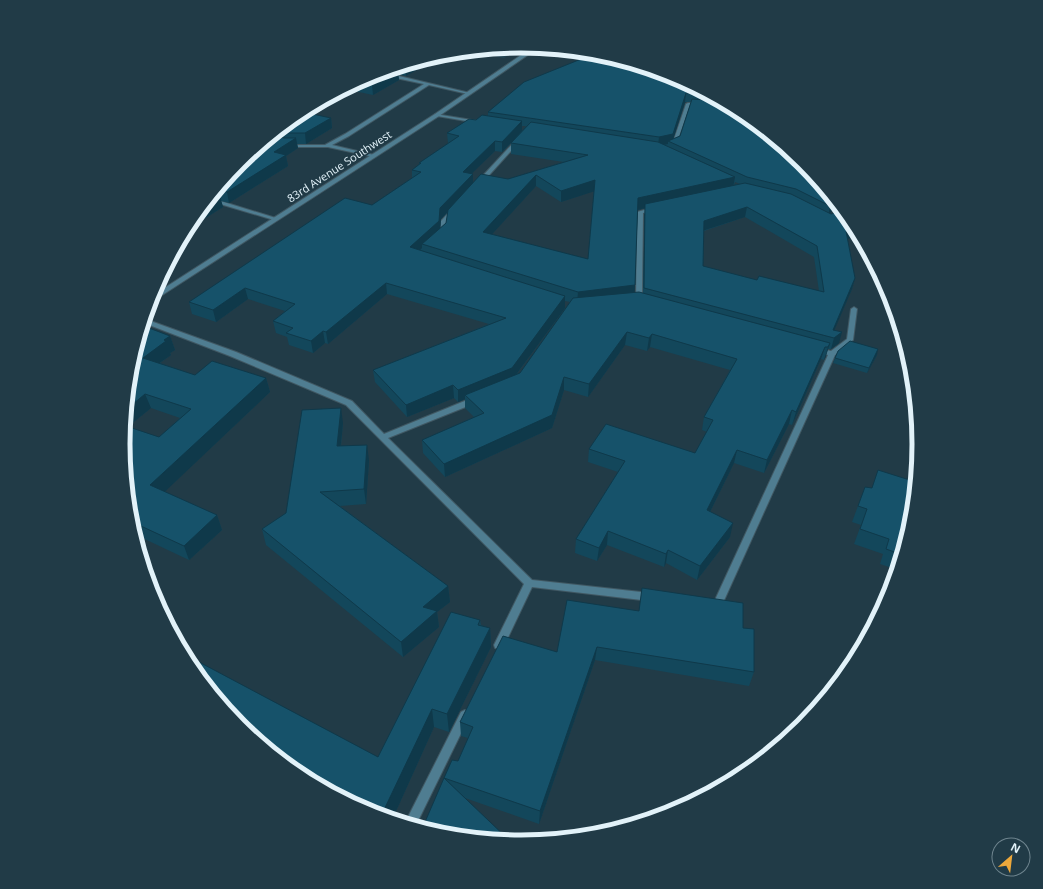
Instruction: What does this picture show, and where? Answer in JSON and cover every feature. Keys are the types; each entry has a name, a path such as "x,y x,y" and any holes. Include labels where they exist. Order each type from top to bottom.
{"street":[{"name":"83rd Avenue Southwest","path":"160,294 437,115 527,53"},
{"path":"392,76 468,93"},
{"path":"279,144 311,147 327,145 347,135 428,84"},
{"path":"670,147 676,145 688,104 706,104"},
{"path":"437,115 483,122"},
{"path":"475,187 523,136"},
{"path":"327,145 372,156"},
{"path":"215,202 276,219"},
{"path":"439,238 444,233 444,221 460,204"},
{"path":"638,302 640,212 662,207"},
{"path":"702,603 718,604 832,354 850,340 854,309"},
{"path":"150,323 233,354 350,403 529,583 655,597"},
{"path":"810,348 832,354"},
{"path":"383,436 486,395"},
{"path":"493,656 529,583"},
{"path":"412,820 469,706"}],"shaded area":[{"path":"511,53 504,58 487,55"}],"building":[{"path":"583,58 623,66 696,93 686,93 673,134 659,137 488,112 524,82"},
{"path":"382,79 372,85 369,84"},
{"path":"692,99 708,100 739,119 780,150 816,186 831,205 830,206 796,189 747,177 668,141 680,136"},
{"path":"312,114 331,118 305,133 284,133"},
{"path":"482,115 522,121 502,142 495,141 463,172 473,174 440,208 439,221 410,247 565,296 512,368 458,390 453,385 406,405 373,370 506,318 386,283 326,332 323,331 311,341 286,333 293,328 273,321 295,304 245,288 213,310 189,302 345,198 372,205 421,172 412,170 421,163 419,163 459,136 447,133 469,119 476,120"},
{"path":"531,122 658,142 735,177 638,198 635,285 578,292 422,244 446,223 448,210 481,174 508,179 588,155 511,143","holes":["536,175 561,191 595,180 588,259 483,232"]},
{"path":"280,137 296,138 274,152 286,155 227,192 223,191 263,150"},
{"path":"745,183 791,194 831,214 836,211 849,230 846,231 855,278 833,330 842,332 834,338 644,288 645,204","holes":["747,207 817,246 824,292 759,276 757,280 703,266 704,221"]},
{"path":"639,292 830,343 828,347 825,347 796,412 792,410 767,460 737,450 707,510 733,523 700,566 668,550 666,554 608,531 599,548 576,539 625,461 589,449 606,424 695,453 713,420 704,417 737,359 652,334 649,338 627,332 589,384 564,377 552,415 444,464 422,440 484,413 465,395 520,373 573,298"},
{"path":"149,328 170,336 164,340 166,341 143,358 195,375 212,361 266,378 150,485 217,515 184,546 139,525 133,496 131,429 132,428 159,437 191,409 145,394 132,405 143,343"},
{"path":"850,341 878,349 869,368 835,358 838,351"},
{"path":"341,408 337,446 367,445 364,489 320,492 448,586 423,607 437,611 401,642 262,529 286,513 302,410"},
{"path":"878,470 911,480 910,496 898,553 886,549 889,539 860,529 867,509 858,506 865,487 872,488"},
{"path":"642,588 743,603 743,628 754,629 754,672 597,647 540,811 444,778 452,760 458,761 473,727 460,722 503,636 557,652 567,600 639,611"},
{"path":"451,612 480,620 478,625 490,628 447,714 432,709 384,810 348,796 326,784 283,755 263,739 227,703 194,660 378,757"},
{"path":"444,778 504,835 470,833 424,824"}]}
